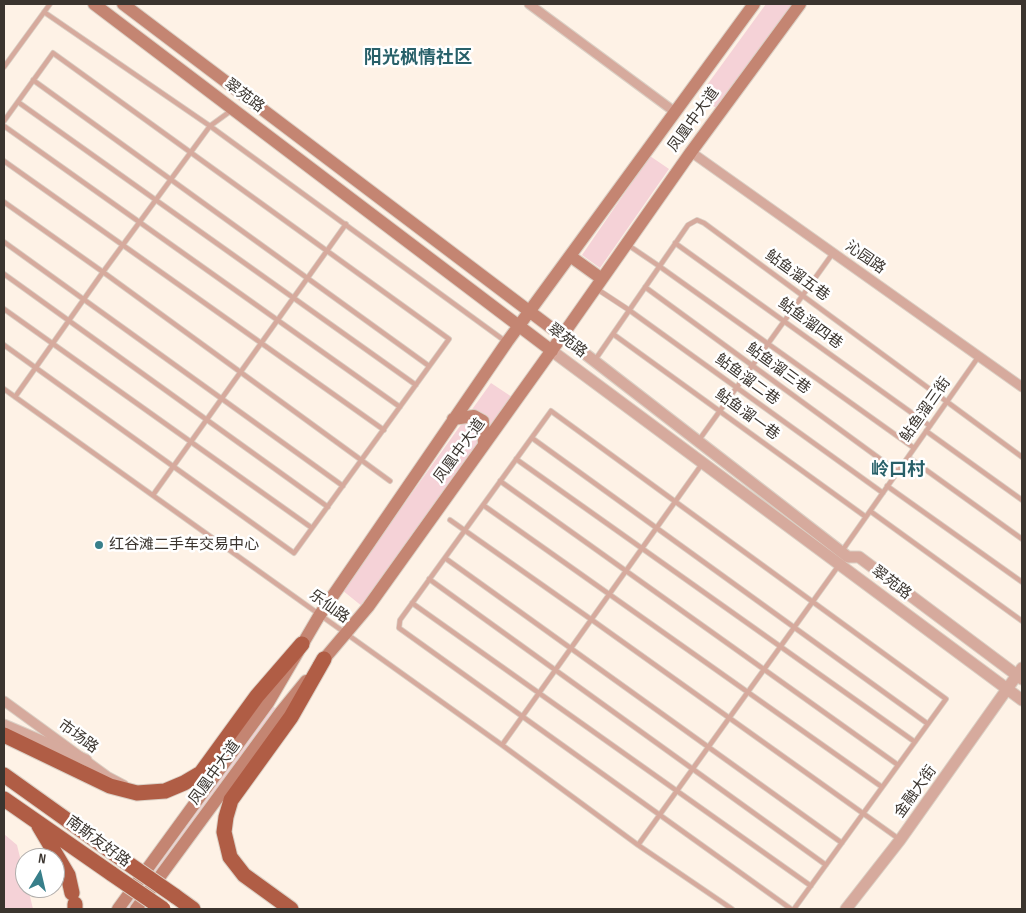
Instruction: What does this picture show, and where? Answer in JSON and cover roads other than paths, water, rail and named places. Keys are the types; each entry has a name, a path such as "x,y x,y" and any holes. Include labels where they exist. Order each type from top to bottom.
{"highway":[{"path":"4,735 110,786 138,793 165,791 201,772 257,696 302,644"},
{"path":"291,909 244,875 230,857 224,832 231,800 291,717 324,659"},
{"name":"南斯友好路","path":"4,775 193,909"},
{"name":"南斯友好路","path":"4,799 163,909"},
{"path":"37,823 68,875 74,902"}],"main road":[{"name":"翠苑路","path":"94,4 552,351"},
{"name":"翠苑路","path":"123,4 562,336"},
{"name":"凤凰中大道","path":"118,909 268,703 319,616 507,342 754,4"},
{"name":"凤凰中大道","path":"136,909 280,713 368,607 552,351 691,152 800,4"},
{"path":"570,256 599,283"},
{"path":"453,419 474,416 483,421 484,445"}],"street":[{"path":"529,4 675,112"},
{"name":"沁园路","path":"691,152 1022,387"},
{"name":"翠苑路","path":"562,336 848,557 859,557 1021,674"},
{"name":"翠苑路","path":"552,351 1022,700"},
{"name":"金融大街","path":"846,909 900,840 1021,674"},
{"name":"市场路","path":"4,700 107,776 138,793"},
{"path":"4,725 86,760"}],"lane":[{"path":"4,67 50,4"},
{"path":"44,12 210,126 507,342"},
{"path":"4,121 53,53 449,339 294,554 4,345"},
{"path":"33,80 429,366"},
{"path":"18,102 416,385"},
{"path":"15,398 210,126 234,109"},
{"path":"4,126 400,407"},
{"path":"4,161 384,430"},
{"path":"4,202 104,272 390,481"},
{"name":"鲇鱼溜五巷","path":"594,361 688,225 697,220 704,223 1022,457"},
{"path":"153,495 260,342 346,224"},
{"path":"4,242 344,486"},
{"name":"鲇鱼溜四巷","path":"675,243 930,426"},
{"path":"626,244 660,266 914,448"},
{"path":"698,441 833,253"},
{"path":"4,274 328,507"},
{"name":"鲇鱼溜二巷","path":"599,283 629,310 883,493"},
{"name":"鲇鱼溜三巷","path":"645,287 898,472"},
{"path":"4,310 312,528"},
{"name":"鲇鱼溜一巷","path":"613,334 866,517"},
{"name":"鲇鱼溜三街","path":"842,552 979,356"},
{"name":"乐仙路","path":"4,389 502,745 638,845 732,909"},
{"path":"551,411 946,700 811,886 792,909 398,628 400,620 532,438 551,411"},
{"path":"926,431 1022,500"},
{"path":"532,438 928,724"},
{"path":"908,457 1022,539"},
{"path":"516,459 915,742"},
{"path":"502,745 702,464"},
{"path":"500,482 898,765"},
{"path":"888,486 1022,582"},
{"path":"483,504 882,787"},
{"path":"870,511 1022,621"},
{"path":"450,520 900,840"},
{"path":"445,558 842,843"},
{"path":"638,845 840,564"},
{"path":"429,579 826,865"},
{"path":"412,603 811,886"}],"place":[{"name":"红谷滩二手车交易中心","path":"99,545"}],"district":[{"name":"阳光枫情社区","path":"418,58"},
{"name":"岭口村","path":"898,470"}]}
